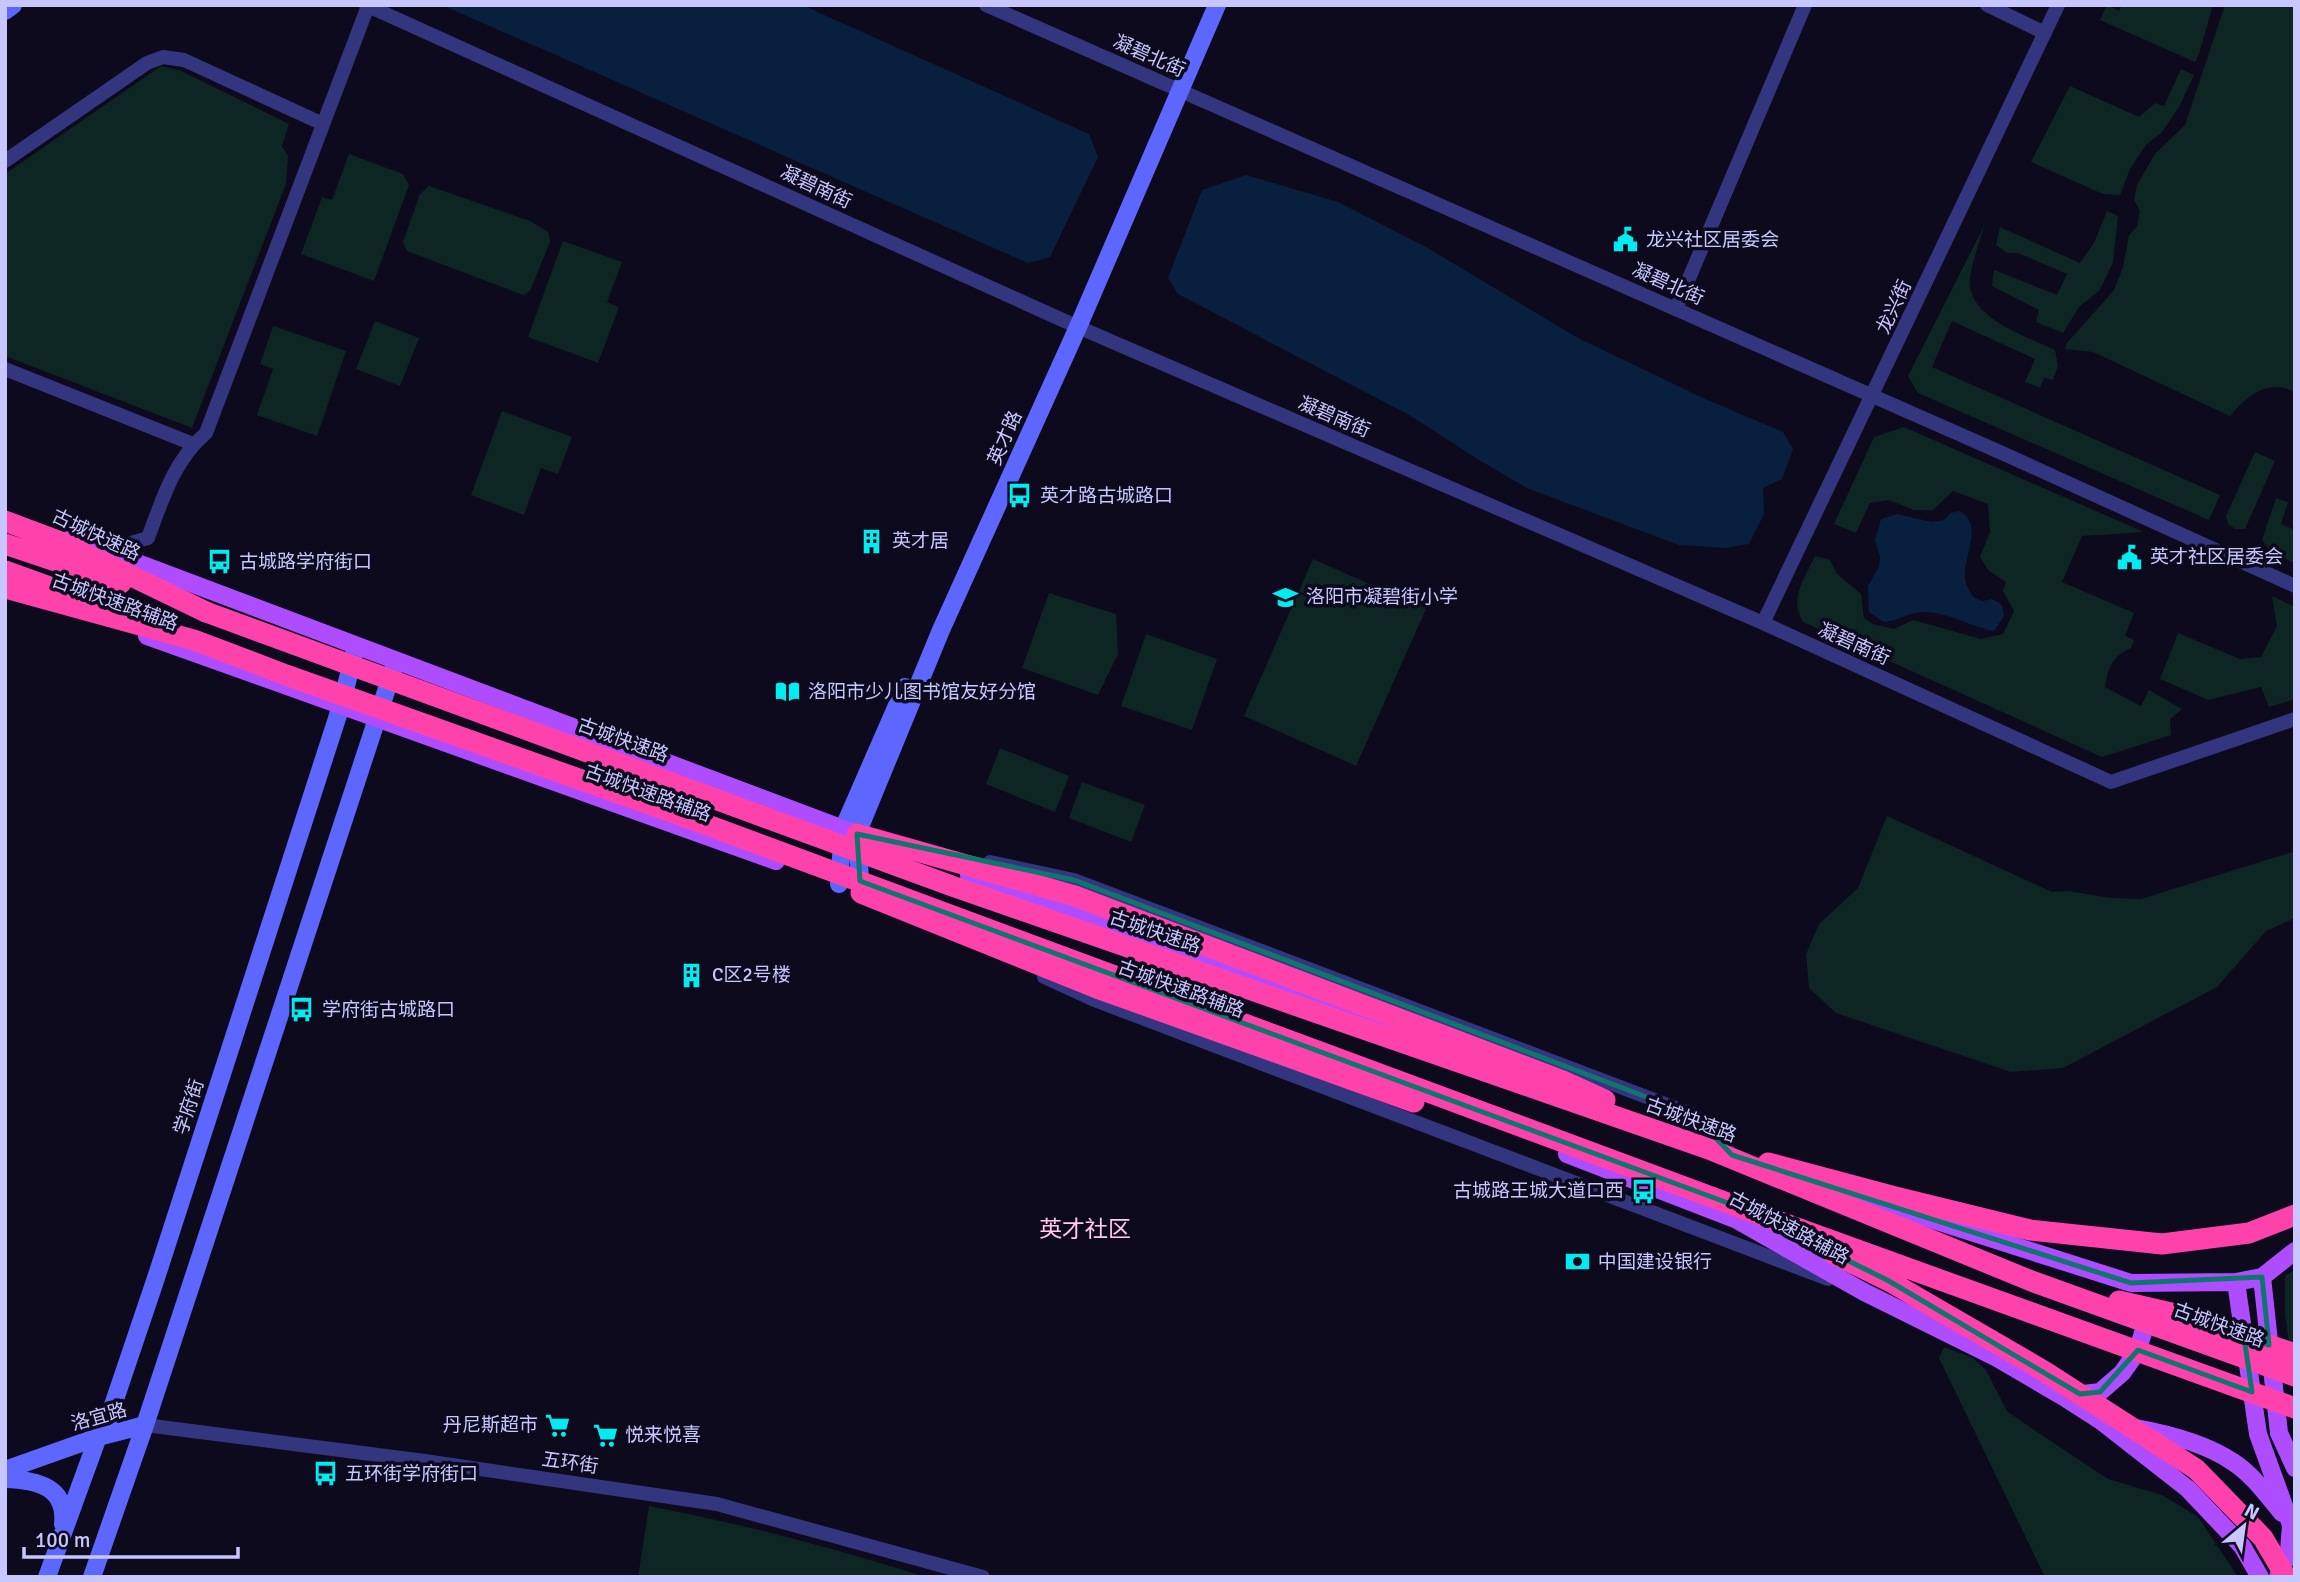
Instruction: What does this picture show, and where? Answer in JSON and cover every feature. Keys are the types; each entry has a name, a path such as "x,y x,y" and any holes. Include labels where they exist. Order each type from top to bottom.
{"highway":[{"name":"古城快速路","path":"5,521 61,542 206,612 952,886 1718,1149 2034,1282 2295,1376"},
{"path":"5,544 206,612"},
{"path":"5,571 286,675 683,816 1744,1209 2295,1408"},
{"path":"5,587 194,640"},
{"path":"850,832 1075,895 1563,1081 1718,1149 1895,1197 2030,1230 2162,1244 2249,1233 2295,1215"},
{"path":"861,893 1097,988 1563,1156 1744,1209 1913,1295 2044,1371 2196,1469 2263,1538 2286,1577"},
{"path":"2034,1282 2180,1315 2295,1354"},
{"path":"2182,1366 2295,1424"}],"main road":[{"path":"5,11 13,5"},
{"name":"英才路","path":"1176,88 1206,5"},
{"name":"英才路","path":"839,884 850,832 941,630 1176,88 1217,5"},
{"name":"古城快速路辅路","path":"6,515 106,550 850,832 1718,1149 1891,1208 2131,1283 2236,1282 2262,1277 2295,1251"},
{"name":"古城快速路辅路","path":"5,587 839,884 1512,1133 1735,1219 1864,1292 1997,1358 2101,1421 2188,1489 2242,1546 2260,1577"},
{"name":"学府街","path":"47,1577 107,1420 156,1278 341,706 357,645"},
{"path":"92,1577 145,1425 396,660"},
{"name":"英才路","path":"850,832 861,893"},
{"path":"2262,1277 2279,1433 2295,1468"},
{"path":"2236,1282 2258,1434 2293,1527 2289,1551 2278,1577"},
{"path":"2062,1396 2100,1392 2122,1373 2137,1352 2149,1314 2131,1283"},
{"name":"洛宜路","path":"5,1458 107,1420 145,1425"},
{"path":"2101,1421 2148,1430 2209,1448 2234,1462 2257,1483 2293,1527"},
{"name":"洛宜路","path":"5,1470 99,1437 145,1425"},
{"path":"5,1479 40,1483 55,1492 62,1503 64,1520 58,1548"}],"street":[{"name":"凝碧北街","path":"986,5 1873,396 2295,586"},
{"path":"1676,309 1805,5"},
{"path":"1987,5 2045,33"},
{"name":"龙兴街","path":"1762,623 2058,5"},
{"path":"106,550 148,538 169,482 193,444 206,433 367,6"},
{"name":"凝碧南街","path":"367,6 1073,325 1762,623 2111,782 2295,719"},
{"path":"5,161 147,63 163,57 184,60 323,124"},
{"path":"5,369 193,444"},
{"path":"850,832 1074,880 1694,1115 1718,1149"},
{"name":"五环街","path":"145,1425 425,1461 717,1504 983,1577"}],"highlighted area":[{"path":"857,834 1074,880 1694,1115 1732,1155 2131,1283 2262,1277 2269,1345 2244,1337 2252,1392 2138,1350 2100,1392 2080,1394 1889,1281 1744,1209 860,881"}],"green space":[{"path":"2107,5 2119,11 2122,5 2213,5 2195,62 2100,20"},
{"path":"2225,5 2295,5 2295,392 2285,388 2267,388 2251,396 2230,416 2093,352 2065,349 2067,343 2114,290 2123,267 2129,235 2137,227 2140,211 2134,200 2137,185 2155,154 2185,125"},
{"path":"161,66 179,70 289,124 282,146 288,156 286,184 192,428 5,356 5,174"},
{"path":"2181,69 2194,75 2179,107 2162,132 2146,145 2130,169 2120,195 2103,194 2031,162 2070,86 2139,117 2155,103 2164,106"},
{"path":"349,154 403,174 409,185 374,281 301,254 322,197 332,200"},
{"path":"429,186 530,221 548,232 550,242 530,291 523,295 407,251 403,242 420,194"},
{"path":"2107,211 2118,216 2113,262 2100,290 2079,307 2063,333 2036,322 2039,310 1992,286 1994,270 2057,295 2067,274 2018,253 2007,253 1996,245 2000,227 2080,263 2094,243"},
{"path":"1984,226 1971,271 1973,297 1990,317 2055,350 2058,366 2053,380 2044,378 2040,388 2025,382 2035,359 1952,321 1932,367 2220,495 2209,520 1918,393 1908,376"},
{"path":"563,241 622,262 607,302 619,307 598,363 528,337"},
{"path":"375,321 419,338 400,386 356,369"},
{"path":"273,326 346,351 317,436 257,415 273,369 260,364"},
{"path":"502,411 572,437 558,474 541,468 524,515 471,495"},
{"path":"1904,427 2144,532 2082,536 2062,582 2134,613 2125,636 2134,640 2131,648 2112,663 2105,687 2141,706 2149,690 2182,709 2170,719 2171,735 2102,757 1803,622 1797,605 1798,597 1815,556 1830,560 1837,574 1861,594 1864,618 1873,624 1894,629 1913,620 1981,639 2003,634 2014,611 2003,591 2006,582 1988,570 1980,557 1990,532 1988,504 1953,491 1933,510 1914,510 1889,500 1870,503 1856,533 1834,524 1874,437"},
{"path":"2255,452 2275,461 2245,529 2235,529 2228,524 2226,516"},
{"path":"2276,498 2288,502 2281,524 2295,530 2295,563 2271,552 2262,540"},
{"path":"1313,559 1426,609 1356,766 1244,716"},
{"path":"1049,593 1116,614 1118,654 1098,695 1022,668"},
{"path":"2272,596 2295,607 2295,699 2269,707 2261,687 2208,700 2160,679 2178,633 2240,659 2261,657 2277,626"},
{"path":"1146,634 1217,659 1192,730 1121,706"},
{"path":"1000,748 1069,776 1055,812 986,784"},
{"path":"1082,782 1145,805 1131,842 1069,818"},
{"path":"1887,816 2052,892 2069,891 2110,898 2141,899 2295,851 2295,918 2266,931 2217,987 2063,1068 2011,1072 1836,1013 1809,988 1806,954 1819,924 1858,888"},
{"path":"2295,1269 2295,1389 2285,1313 2285,1276"},
{"path":"1944,1347 1973,1358 1986,1370 2007,1411 2034,1430 2108,1479 2162,1495 2198,1517 2238,1577 2045,1577 1939,1358"},
{"path":"649,1506 788,1537 926,1577 638,1577"}],"water":[{"path":"442,5 802,5 1089,134 1098,157 1050,257 1028,263"},
{"path":"1246,175 1338,202 1426,247 1578,338 1703,398 1783,432 1793,449 1782,479 1763,488 1764,514 1749,544 1725,548 1679,545 1527,488 1411,416 1178,294 1168,278 1202,190"},
{"path":"1959,511 1967,517 1972,534 1965,574 1967,587 1974,598 1983,601 1992,599 2002,605 2004,616 1994,631 1932,612 1917,612 1884,622 1869,612 1868,586 1879,567 1880,557 1875,540 1881,519 1897,514 1932,522 1944,520 1951,513"}],"place":[{"name":"龙兴社区居委会","path":"1626,240"},
{"name":"英才路古城路口","path":"1020,496"},
{"name":"英才居","path":"872,541"},
{"name":"英才社区居委会","path":"2130,557"},
{"name":"古城路学府街口","path":"219,562"},
{"name":"洛阳市凝碧街小学","path":"1286,597"},
{"name":"洛阳市少儿图书馆友好分馆","path":"788,692"},
{"name":"C区2号楼","path":"692,975"},
{"name":"学府街古城路口","path":"302,1010"},
{"name":"古城路王城大道口西","path":"1644,1191"},
{"name":"中国建设银行","path":"1578,1262"},
{"name":"丹尼斯超市","path":"558,1425"},
{"name":"悦来悦喜","path":"605,1435"},
{"name":"五环街学府街口","path":"325,1474"}],"district":[{"name":"英才社区","path":"1085,1229"}]}
